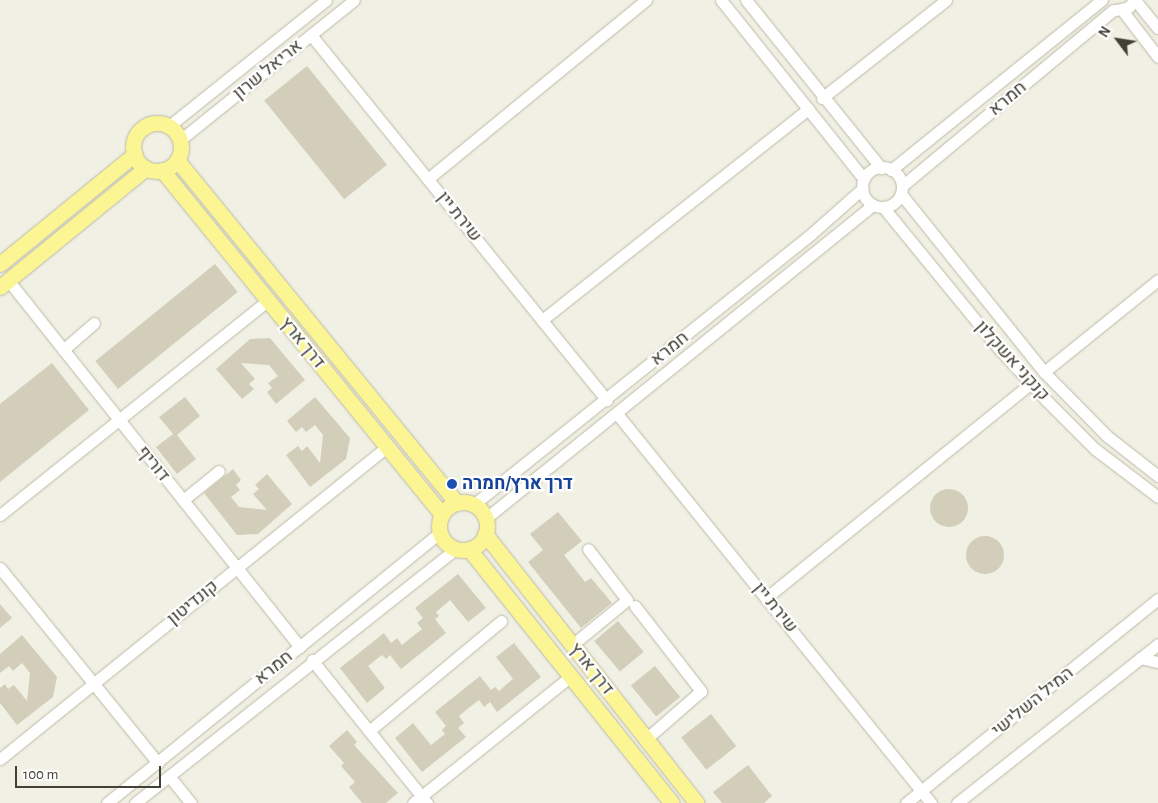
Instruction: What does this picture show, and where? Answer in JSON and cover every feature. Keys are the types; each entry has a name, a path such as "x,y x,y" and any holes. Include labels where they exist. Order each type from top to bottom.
{"main road":[{"path":"153,123 169,126 180,140 177,160 162,170 146,168 135,154 134,142 141,130 153,123"},
{"path":"0,264 135,154"},
{"name":"דרך ארץ","path":"177,160 457,504"},
{"path":"4,283 146,168"},
{"name":"דרך ארץ","path":"162,170 442,515"},
{"path":"457,504 474,505 485,519 485,534 462,549 443,539 440,532 442,515 457,504"},
{"name":"דרך ארץ","path":"485,534 697,803"},
{"name":"דרך ארץ","path":"462,549 571,676 672,803"}],"street":[{"name":"אריאל שרון","path":"169,126 326,0"},
{"name":"אריאל שרון","path":"180,140 354,0"},
{"path":"428,178 646,0"},
{"path":"721,0 808,109 864,184 866,198 878,206 894,203 901,190 899,176 886,169 822,98 746,0"},
{"path":"822,98 946,0"},
{"path":"1102,0 1117,10 1158,57"},
{"name":"חמרא","path":"886,169 1102,0"},
{"path":"1134,0 1158,28"},
{"name":"חמרא","path":"901,190 1117,10 1134,0"},
{"name":"שירת יין","path":"311,35 607,400"},
{"path":"542,320 808,109"},
{"path":"864,184 871,171 886,169"},
{"name":"חמרא","path":"474,505 607,400 864,184"},
{"name":"קנקני אשקלון","path":"901,190 1044,372 1107,436 1158,476"},
{"name":"חמרא","path":"485,519 618,415 878,206"},
{"name":"קנקני אשקלון","path":"878,206 1031,383 1095,449 1158,497"},
{"path":"1044,372 1158,280"},
{"name":"דוריף","path":"4,283 63,350 300,647"},
{"path":"0,515 268,300"},
{"path":"63,350 94,323"},
{"path":"767,597 1031,383"},
{"name":"שירת יין","path":"618,415 767,597 931,803"},
{"name":"קונדיטון","path":"0,759 386,448"},
{"path":"183,500 219,471"},
{"name":"חמרא","path":"107,803 440,532"},
{"name":"חמרא","path":"136,803 312,660 462,549"},
{"path":"572,645 627,600 588,549"},
{"path":"0,568 158,763"},
{"name":"המיל השלישי","path":"906,803 1158,599"},
{"path":"635,606 701,691 646,739"},
{"path":"369,731 500,621"},
{"name":"המיל השלישי","path":"957,803 1158,644"},
{"path":"1140,658 1158,662"},
{"path":"312,660 369,731 421,801 571,676"},
{"path":"169,776 191,803"}],"building":[{"path":"307,66 387,165 344,199 264,101"},
{"path":"215,264 238,292 118,389 95,361"},
{"path":"270,338 305,380 276,404 267,392 272,388 268,383 278,376 269,365 241,363 255,379 249,384 254,389 242,399 216,369 250,339"},
{"path":"52,363 89,410 0,482 0,404"},
{"path":"185,397 200,416 177,435 196,459 177,474 156,447 173,434 159,417"},
{"path":"315,397 350,438 346,459 310,487 286,455 298,446 302,451 307,446 320,463 323,435 315,425 306,432 302,427 296,432 287,421"},
{"path":"233,469 241,480 236,485 240,490 231,497 239,507 267,510 253,494 259,489 255,485 267,474 292,504 258,534 237,535 204,493"},
{"path":"949,489 963,494 968,508 963,522 949,527 935,522 930,508 935,494"},
{"path":"558,512 582,541 564,555 585,582 591,578 612,603 581,628 528,562 543,550 530,534"},
{"path":"985,536 999,541 1004,555 999,569 985,574 971,569 966,555 971,541"},
{"path":"458,574 486,608 468,622 450,600 436,612 439,616 435,619 446,633 401,669 390,655 386,659 382,655 368,666 385,688 367,703 340,668 384,633 391,643 397,638 402,645 422,629 417,623 423,618 415,608"},
{"path":"0,604 12,618 0,628"},
{"path":"618,621 644,652 620,672 594,641"},
{"path":"22,635 57,677 53,697 17,725 0,703 0,688 5,684 8,689 14,685 27,701 30,673 22,663 13,671 9,666 0,673 0,654"},
{"path":"514,643 541,677 497,712 490,702 484,707 479,700 466,710 459,716 464,723 458,728 466,737 422,772 395,738 413,723 431,745 445,734 442,730 446,726 435,712 480,676 491,690 495,687 499,691 513,679 496,657"},
{"path":"655,666 680,697 656,717 631,686"},
{"path":"711,714 736,746 706,770 681,737"},
{"path":"347,730 357,742 354,745 398,793 386,803 362,803 349,787 355,782 341,766 344,763 329,746"},
{"path":"748,765 772,796 764,803 722,803 713,792"}],"place":[{"name":"דרך ארץ/חמרה","path":"452,484"}]}
